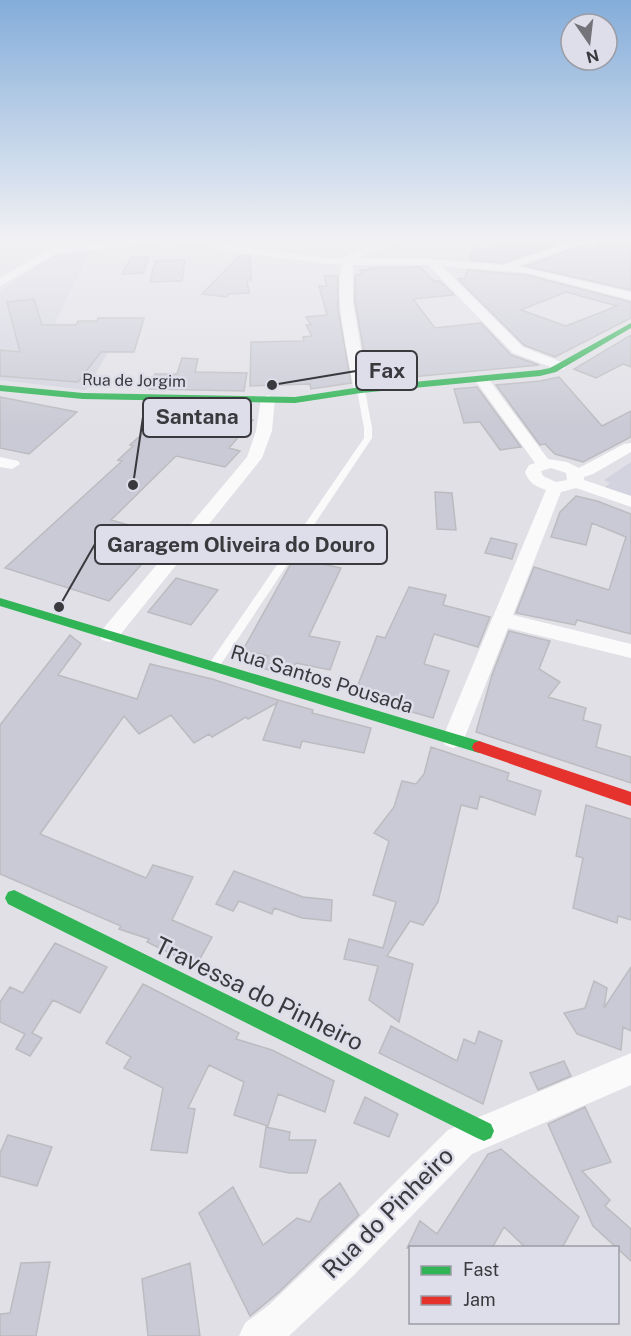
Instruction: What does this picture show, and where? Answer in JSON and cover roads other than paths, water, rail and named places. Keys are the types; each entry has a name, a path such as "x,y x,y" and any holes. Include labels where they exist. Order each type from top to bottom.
{"street":[{"path":"347,301 361,390"},
{"path":"470,301 519,350 559,366"},
{"name":"Rua de Jorgim","path":"0,388 83,396 295,400 361,390 540,373 559,366 631,325"},
{"path":"482,380 544,464"},
{"path":"110,635 254,458 264,431 268,399"},
{"path":"629,447 575,478 567,486 555,487 541,483 534,476 535,468 544,464 562,465 575,478 631,502"},
{"path":"453,739 555,487"},
{"name":"Rua Santos Pousada","path":"0,602 453,739 631,799"},
{"path":"501,619 631,651"},
{"name":"Travessa do Pinheiro","path":"14,898 484,1131"},
{"name":"Rua do Pinheiro","path":"258,1336 282,1318 333,1269 459,1142 608,1080 631,1068"}],"lane":[{"path":"213,667 368,438 361,390"}],"place":[{"name":"Fax","path":"272,385"},
{"name":"Santana","path":"133,485"},
{"name":"Garagem Oliveira do Douro","path":"59,607"}]}
